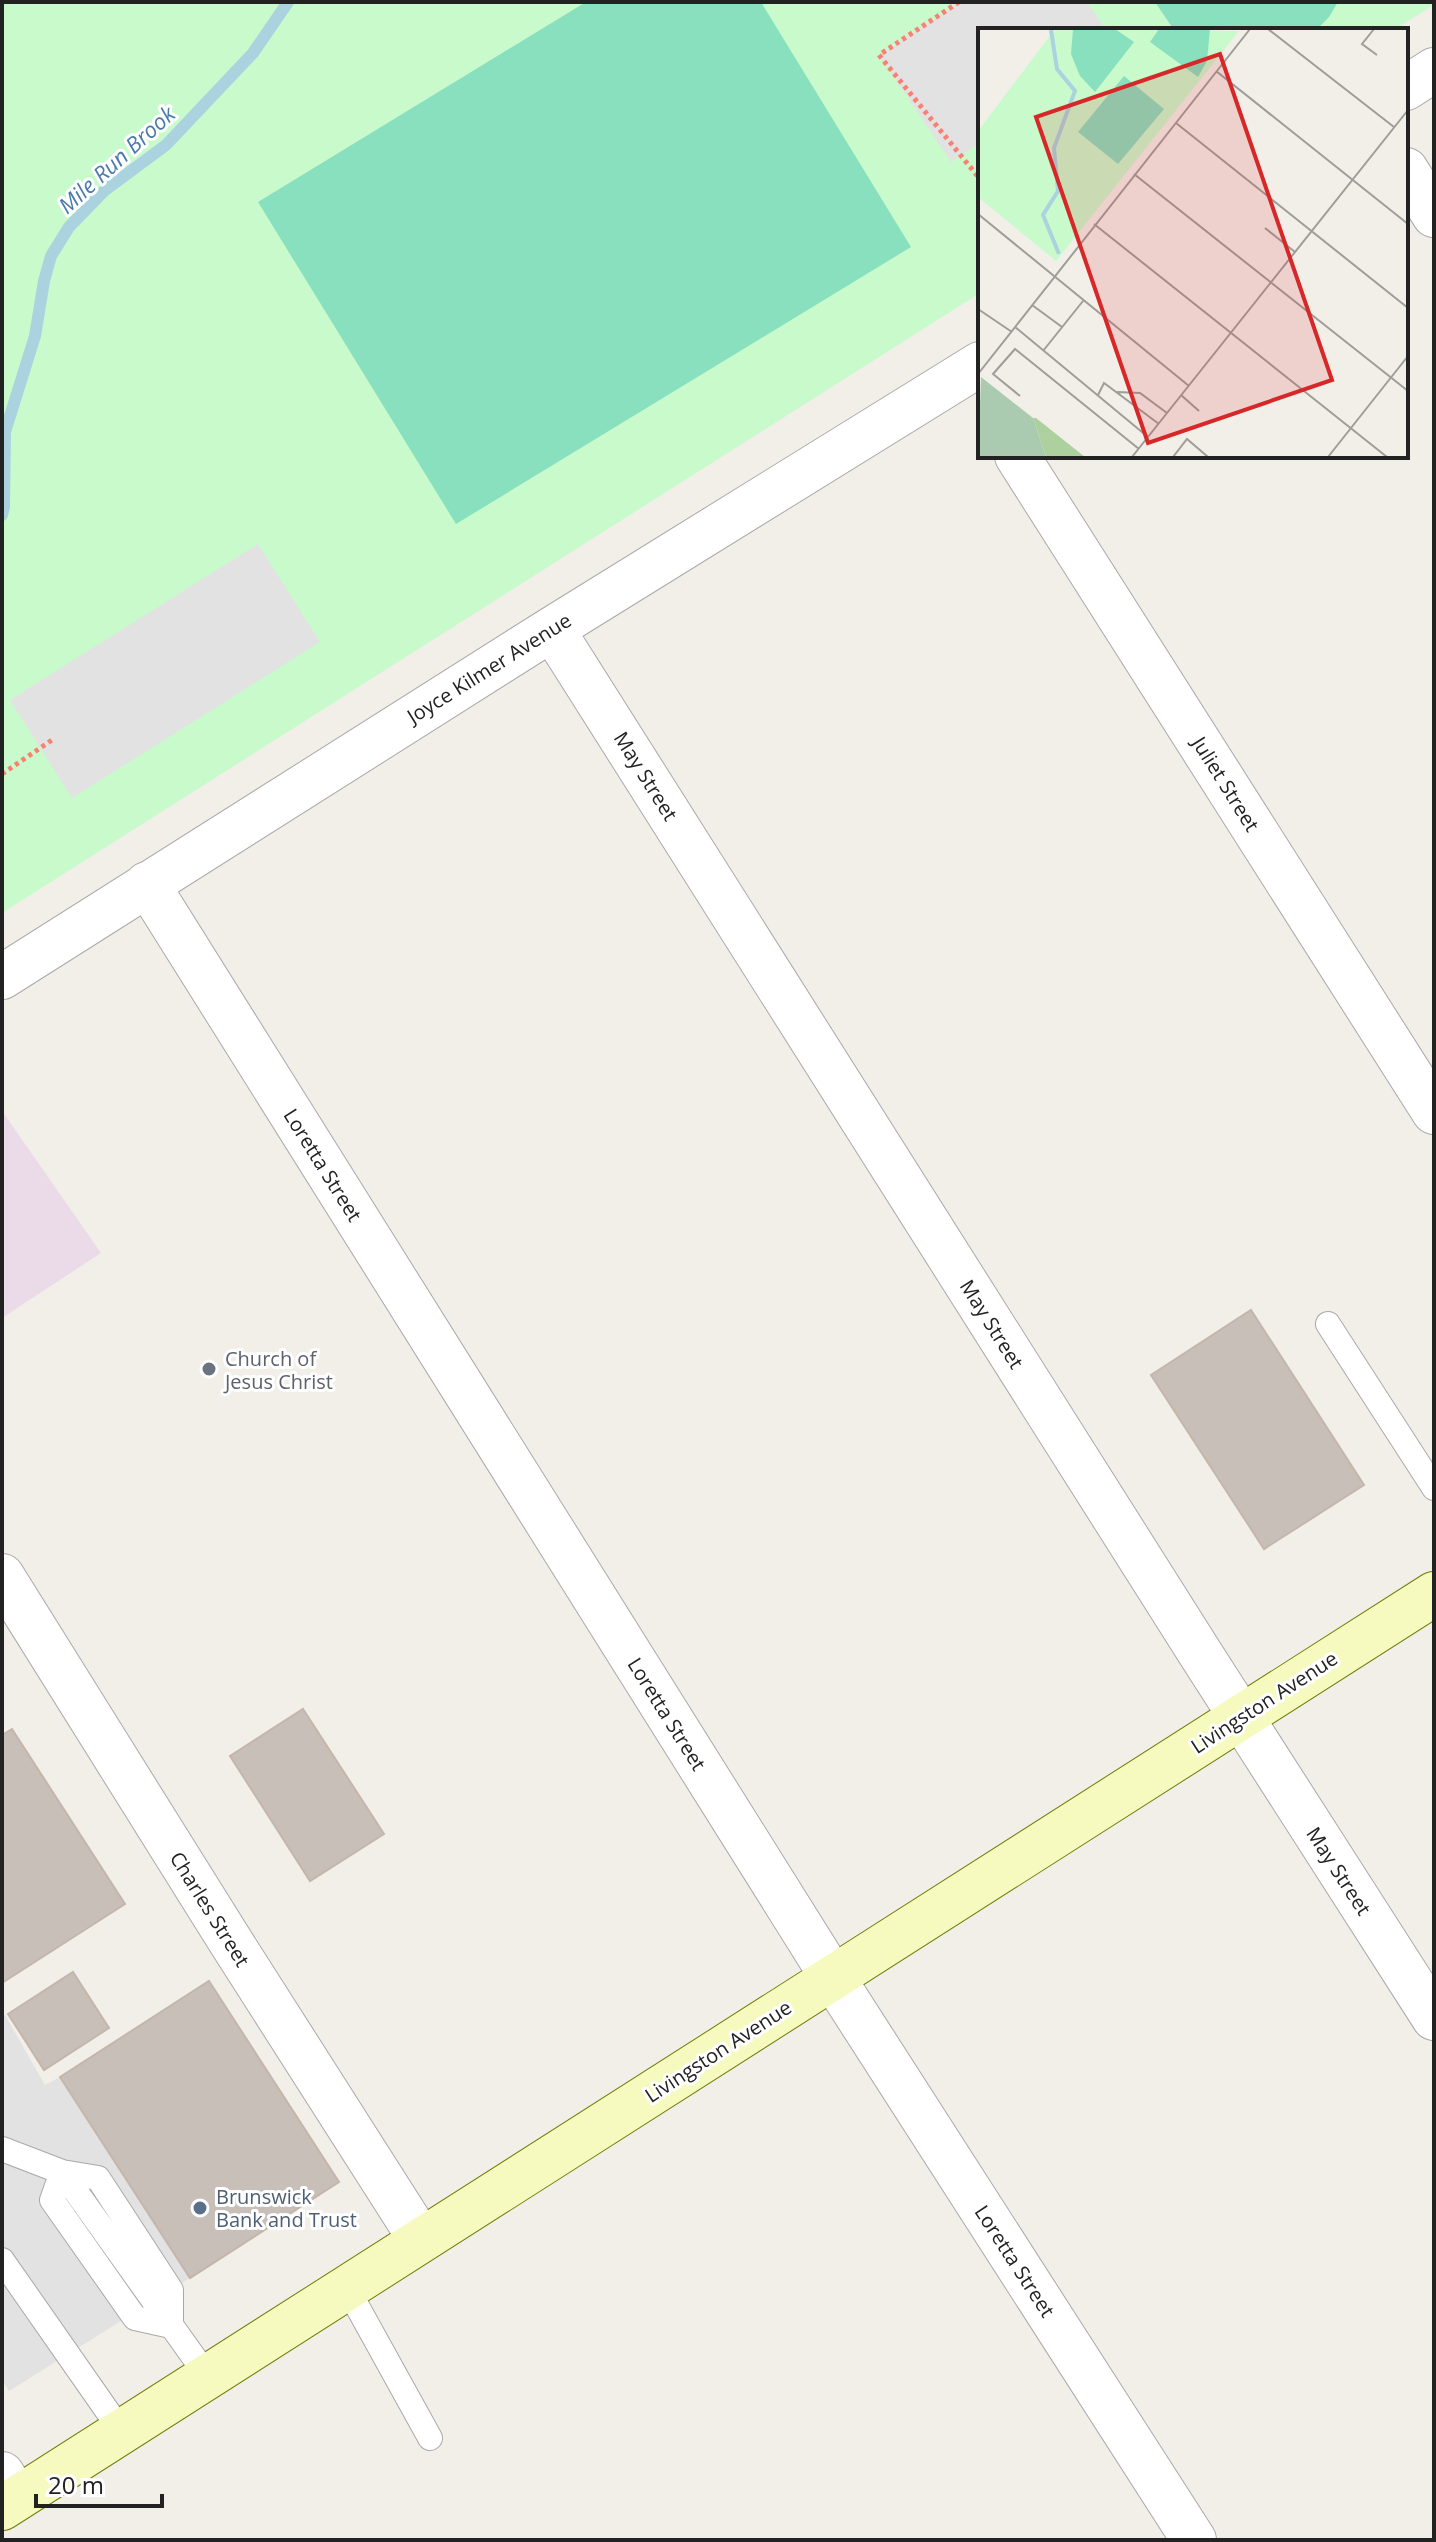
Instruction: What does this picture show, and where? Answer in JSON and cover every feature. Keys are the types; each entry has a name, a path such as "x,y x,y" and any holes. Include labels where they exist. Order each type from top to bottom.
{"main road":[{"name":"Livingston Avenue","path":"7,2493 122,2432 1434,1594"}],"street":[{"path":"1408,87 1434,70"},
{"path":"1408,173 1434,215"},
{"name":"Joyce Kilmer Avenue","path":"2,977 552,629 975,379"},
{"name":"Juliet Street","path":"1018,458 1434,1112"},
{"name":"May Street","path":"552,629 1243,1716 1281,1783 1434,2018"},
{"name":"Loretta Street","path":"147,884 833,1978 1194,2540"},
{"name":"Charles Street","path":"2,1576 421,2240"}],"lane":[{"path":"1328,1324 1434,1488"},
{"path":"2,2149 62,2172 208,2377"},
{"path":"2,2260 122,2432"},
{"path":"347,2288 430,2438"}],"path":[{"path":"959,2 879,55 978,177"},
{"path":"2,774 52,740"}],"shaded area":[{"path":"959,2 1087,2 1105,28 978,28 978,144 951,162 879,55"},
{"path":"258,544 320,642 72,798 10,700"},
{"path":"2,1111 101,1253 2,1318"},
{"path":"5,2015 45,2085 60,2077 190,2278 9,2391 2,2380 2,2017"}],"green space":[{"path":"2,2 1434,2 1434,5 1397,28 978,28 978,294 2,913"},
{"path":"586,2 761,2 911,247 456,524 258,202"},
{"path":"1155,2 1338,2 1318,28 1173,28"}],"building":[{"path":"1251,1310 1364,1485 1264,1549 1151,1375"},
{"path":"303,1709 384,1834 310,1881 230,1756"},
{"path":"12,1729 125,1904 2,1983 2,1735"},
{"path":"73,1972 109,2028 44,2070 8,2014"},
{"path":"209,1981 339,2182 190,2278 60,2077"}],"waterway":[{"name":"Mile Run Brook","path":"2,515 5,432 35,336 51,256 69,227 104,191 166,145 253,53 288,2"}],"place":[{"name":"Church of Jesus Christ","path":"209,1369"},
{"name":"Brunswick Bank and Trust","path":"200,2208"}]}
